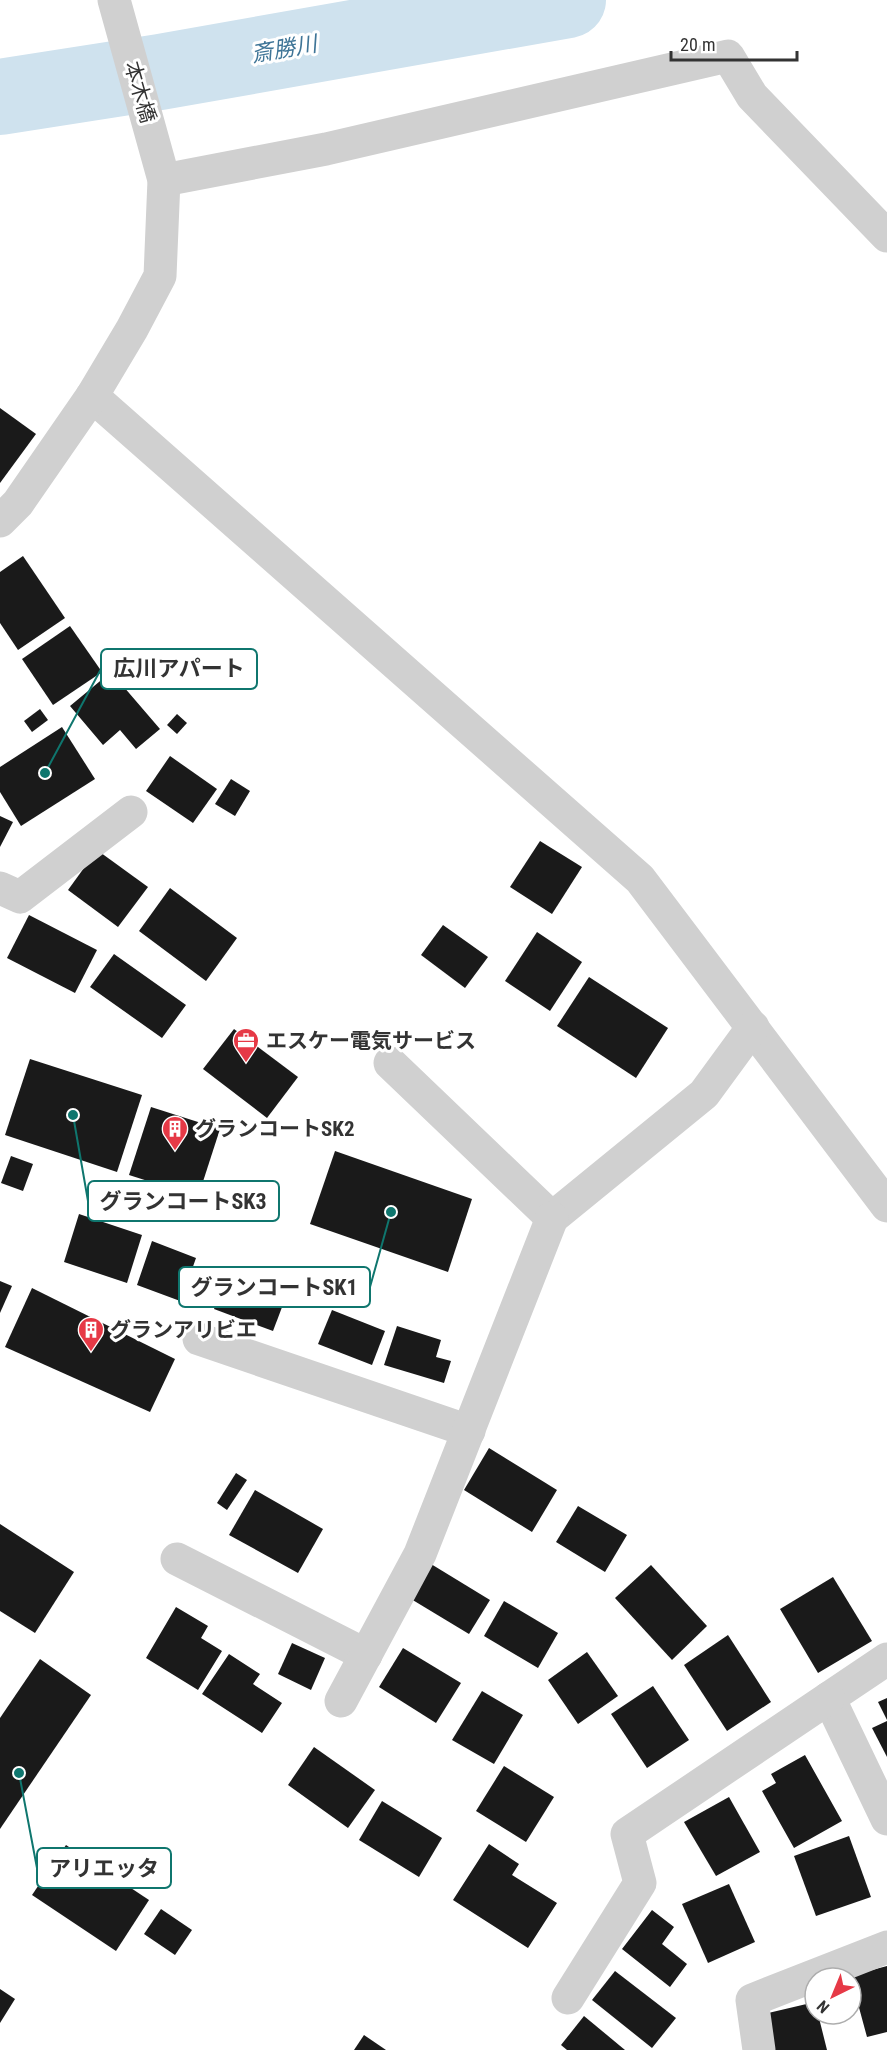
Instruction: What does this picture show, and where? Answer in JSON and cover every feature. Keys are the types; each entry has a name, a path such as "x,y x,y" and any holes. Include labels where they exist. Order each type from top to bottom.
{"street":[{"name":"本木橋","path":"0,521 18,503 92,396 160,276 164,180 115,2"},
{"path":"164,180 326,149 728,56 752,96 887,236"},
{"path":"92,396 640,879 887,1206"},
{"path":"0,888 20,897 131,812"},
{"path":"341,1701 420,1554 552,1218 704,1094 753,1027"},
{"path":"390,1064 552,1218"},
{"path":"199,1339 468,1431"},
{"path":"177,1559 366,1655"},
{"path":"568,1998 640,1883 627,1834 887,1659"},
{"path":"829,1698 887,1818"},
{"path":"759,2050 752,2000 887,1947"}],"building":[{"path":"0,408 36,434 0,483"},
{"path":"23,556 65,618 18,650 0,623 0,572"},
{"path":"70,626 102,672 53,705 22,659"},
{"path":"111,672 160,729 136,749 120,730 103,745 70,706"},
{"path":"40,709 48,720 32,732 24,721"},
{"path":"177,714 187,723 177,734 167,725"},
{"path":"62,727 95,779 21,826 0,792 0,767"},
{"path":"170,756 217,789 193,823 146,791"},
{"path":"231,779 250,791 235,816 215,804"},
{"path":"0,816 13,822 0,847"},
{"path":"540,841 582,867 552,914 510,887"},
{"path":"97,850 148,887 118,927 68,890"},
{"path":"170,888 237,938 206,981 139,931"},
{"path":"29,915 97,950 75,993 7,958"},
{"path":"443,925 488,957 465,988 421,955"},
{"path":"537,932 582,962 550,1011 505,981"},
{"path":"114,954 186,1005 162,1038 90,987"},
{"path":"589,977 668,1028 636,1078 557,1026"},
{"path":"234,1029 298,1077 267,1118 203,1069"},
{"path":"30,1059 142,1095 117,1172 5,1135"},
{"name":"グランコートSK2","path":"151,1107 220,1129 198,1197 129,1175"},
{"path":"335,1151 472,1199 448,1272 310,1224"},
{"path":"11,1156 33,1164 23,1191 1,1183"},
{"path":"79,1214 142,1235 127,1283 64,1262"},
{"path":"152,1241 196,1258 189,1278 208,1284 199,1308 137,1285"},
{"path":"228,1272 287,1294 273,1331 214,1309"},
{"path":"0,1281 12,1286 0,1313"},
{"name":"グランアリビエ","path":"32,1288 175,1359 150,1412 5,1347"},
{"path":"332,1310 385,1331 372,1365 318,1344"},
{"path":"397,1326 441,1340 436,1357 451,1361 444,1383 384,1365"},
{"path":"489,1448 557,1490 532,1532 464,1490"},
{"path":"236,1473 247,1480 227,1510 217,1503"},
{"path":"255,1490 323,1529 298,1573 229,1535"},
{"path":"578,1506 627,1535 605,1572 556,1542"},
{"path":"0,1524 74,1572 35,1633 0,1611"},
{"path":"431,1564 490,1600 469,1634 411,1599"},
{"path":"651,1565 707,1626 672,1660 615,1598"},
{"path":"833,1577 872,1641 818,1673 780,1609"},
{"path":"504,1601 558,1633 538,1668 484,1636"},
{"path":"176,1607 208,1626 201,1638 222,1651 198,1690 146,1658"},
{"path":"728,1635 771,1702 727,1731 684,1665"},
{"path":"292,1643 325,1658 311,1690 278,1674"},
{"path":"403,1648 461,1683 436,1723 379,1687"},
{"path":"587,1652 618,1696 578,1724 548,1680"},
{"path":"229,1654 260,1674 253,1684 282,1703 262,1733 202,1694"},
{"path":"40,1659 91,1695 0,1829 0,1718"},
{"path":"653,1686 689,1740 647,1768 611,1714"},
{"path":"482,1691 523,1715 494,1764 452,1740"},
{"path":"887,1698 887,1720 878,1702"},
{"path":"887,1721 887,1757 872,1728"},
{"path":"314,1747 375,1790 348,1828 288,1785"},
{"path":"805,1755 842,1821 794,1848 762,1791 776,1783 771,1774"},
{"path":"504,1766 554,1797 526,1842 476,1811"},
{"path":"729,1797 760,1852 716,1876 684,1822"},
{"path":"382,1801 442,1838 419,1877 359,1840"},
{"path":"849,1836 871,1897 816,1916 794,1856"},
{"path":"489,1844 519,1864 512,1875 557,1903 528,1948 453,1900"},
{"path":"66,1845 149,1900 116,1951 32,1895"},
{"path":"729,1884 755,1942 708,1963 682,1904"},
{"path":"161,1909 192,1930 175,1955 144,1934"},
{"path":"652,1910 674,1927 662,1944 687,1964 670,1987 622,1949"},
{"path":"887,1966 887,2032 867,2037 863,2022 863,1972"},
{"path":"615,1971 676,2018 652,2048 592,2000"},
{"path":"0,1989 15,1999 0,2023"},
{"path":"803,2005 803,2026 821,2026 827,2050 773,2050 764,2014"},
{"path":"584,2016 625,2050 567,2050 561,2045"},
{"path":"364,2035 386,2050 354,2050"}],"waterway":[{"name":"斎勝川","path":"0,97 160,72 568,0"}],"place":[{"name":"広川アパート","path":"45,773"},
{"name":"エスケー電気サービス","path":"246,1064"},
{"name":"グランコートSK3","path":"73,1115"},
{"name":"グランコートSK2","path":"175,1152"},
{"name":"グランコートSK1","path":"391,1212"},
{"name":"グランアリビエ","path":"91,1353"},
{"name":"アリエッタ","path":"19,1773"}]}
